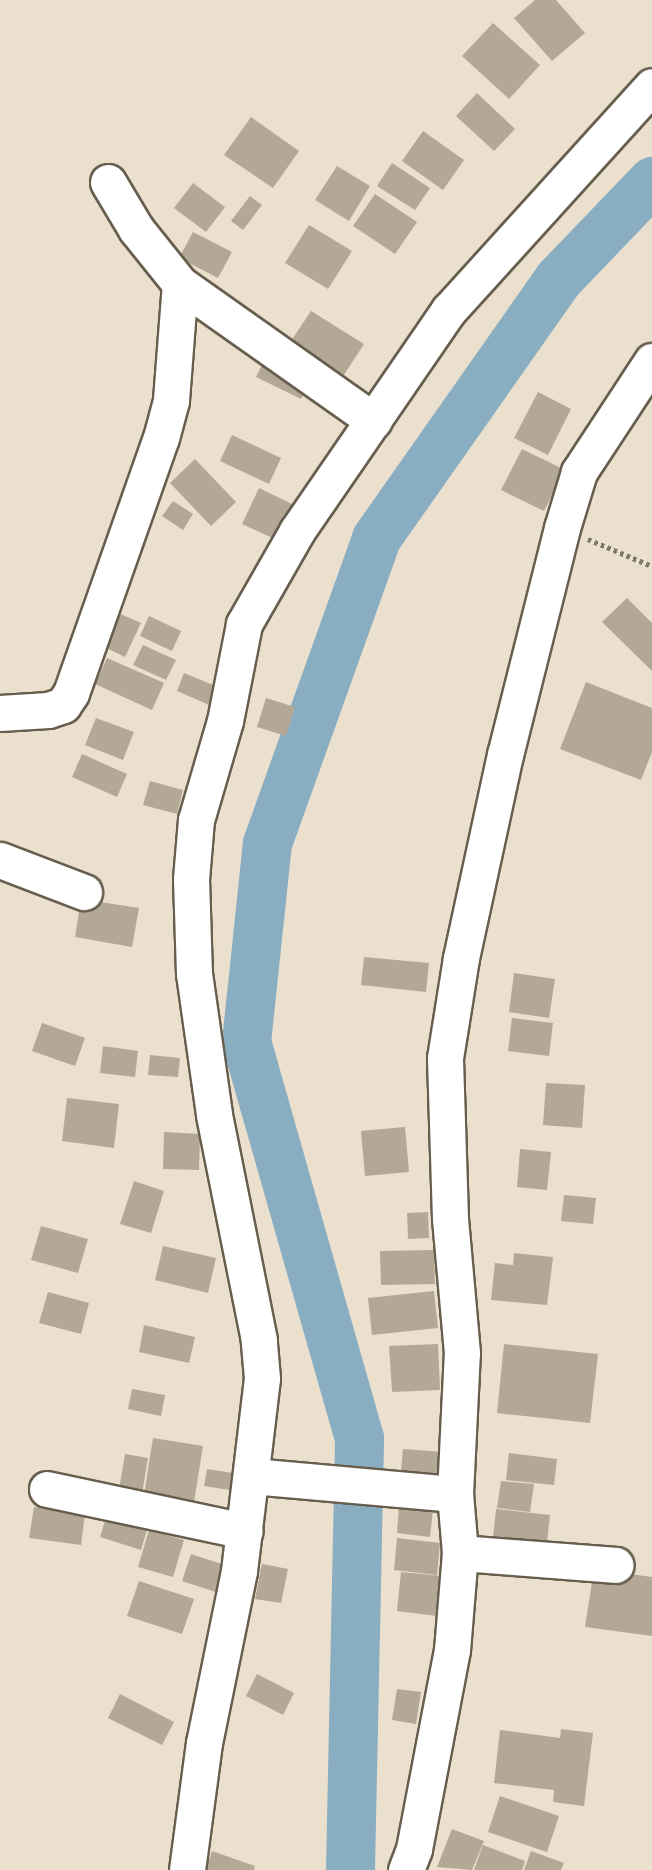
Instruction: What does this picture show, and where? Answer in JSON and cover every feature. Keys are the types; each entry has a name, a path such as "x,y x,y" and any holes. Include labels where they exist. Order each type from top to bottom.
{"street":[{"path":"187,1870 204,1743 245,1531 262,1378 260,1340 214,1114 194,974 191,879 196,820 225,721 244,624 297,531 449,310 652,86"},
{"path":"108,182 136,229 180,284 374,421"},
{"path":"0,713 48,710 63,705 71,692 161,438 171,400 180,284"},
{"path":"406,1870 452,1650 460,1553 455,1494 462,1353 450,1218 445,1058 461,958 505,755 562,528 579,472 652,360"},
{"path":"0,860 84,892"},
{"path":"252,1476 455,1494"},
{"path":"47,1489 245,1531"},
{"path":"460,1553 616,1565"}],"path":[{"path":"562,528 652,566"}],"building":[{"path":"535,0 556,0 585,33 552,61 514,18"},
{"path":"493,23 540,65 509,99 462,56"},
{"path":"477,93 515,129 494,151 456,116"},
{"path":"251,117 299,151 273,188 224,155"},
{"path":"423,131 464,160 443,190 402,161"},
{"path":"392,163 430,188 415,210 377,186"},
{"path":"337,166 370,186 349,221 315,200"},
{"path":"193,183 225,207 206,232 174,208"},
{"path":"375,194 417,222 395,254 353,226"},
{"path":"250,196 262,205 243,230 231,221"},
{"path":"309,225 352,251 328,289 285,263"},
{"path":"193,232 232,252 218,278 179,258"},
{"path":"311,311 364,344 342,378 289,344"},
{"path":"266,357 311,379 301,399 256,377"},
{"path":"538,392 571,409 548,455 514,438"},
{"path":"232,435 281,458 269,484 220,461"},
{"path":"522,449 565,470 544,511 501,490"},
{"path":"195,459 236,502 211,526 170,483"},
{"path":"259,488 294,505 277,540 242,524"},
{"path":"173,501 193,514 183,530 162,516"},
{"path":"627,598 652,623 652,671 602,622"},
{"path":"116,612 141,623 125,657 100,645"},
{"path":"149,616 181,631 172,651 140,636"},
{"path":"143,645 176,660 166,680 133,665"},
{"path":"107,658 164,683 152,710 95,684"},
{"path":"184,673 223,689 214,707 177,691"},
{"path":"586,682 652,708 652,752 641,780 560,749"},
{"path":"266,698 295,707 286,736 257,727"},
{"path":"96,718 134,732 123,760 85,745"},
{"path":"82,754 127,774 117,797 72,777"},
{"path":"150,781 183,790 177,814 143,805"},
{"path":"81,899 139,908 132,947 75,937"},
{"path":"364,957 429,963 426,992 361,985"},
{"path":"514,973 555,979 549,1018 509,1012"},
{"path":"512,1018 553,1023 549,1056 508,1051"},
{"path":"42,1023 85,1038 75,1066 32,1051"},
{"path":"103,1046 138,1051 135,1077 100,1073"},
{"path":"150,1055 180,1058 178,1077 148,1075"},
{"path":"546,1083 585,1085 582,1128 543,1125"},
{"path":"67,1098 119,1104 114,1148 62,1141"},
{"path":"405,1127 409,1172 365,1176 361,1131"},
{"path":"164,1132 200,1134 199,1170 163,1169"},
{"path":"520,1149 551,1152 547,1190 517,1187"},
{"path":"134,1181 164,1191 151,1233 120,1224"},
{"path":"564,1195 596,1198 593,1224 561,1221"},
{"path":"428,1212 429,1238 408,1239 407,1213"},
{"path":"41,1226 88,1239 78,1273 31,1260"},
{"path":"163,1246 216,1258 208,1293 155,1280"},
{"path":"434,1250 435,1284 381,1285 380,1251"},
{"path":"514,1253 553,1257 547,1305 491,1300 495,1263 513,1265"},
{"path":"434,1291 438,1328 372,1335 368,1298"},
{"path":"48,1292 89,1303 81,1334 39,1323"},
{"path":"144,1325 195,1337 189,1363 139,1352"},
{"path":"438,1344 440,1390 392,1392 389,1346"},
{"path":"504,1344 598,1354 590,1423 497,1413"},
{"path":"132,1389 165,1395 161,1416 128,1409"},
{"path":"153,1438 203,1446 193,1508 143,1501"},
{"path":"403,1449 443,1452 440,1485 400,1482"},
{"path":"509,1453 557,1459 554,1485 506,1480"},
{"path":"125,1454 148,1458 141,1500 118,1496"},
{"path":"207,1469 245,1475 242,1492 204,1486"},
{"path":"501,1481 534,1484 530,1512 497,1508"},
{"path":"399,1506 433,1510 430,1537 397,1533"},
{"path":"34,1507 85,1514 81,1545 29,1538"},
{"path":"496,1509 550,1515 547,1543 493,1537"},
{"path":"108,1511 149,1523 141,1550 100,1537"},
{"path":"149,1530 184,1540 173,1577 138,1567"},
{"path":"397,1538 440,1543 437,1575 394,1570"},
{"path":"191,1554 231,1567 222,1594 182,1581"},
{"path":"262,1564 288,1569 281,1603 255,1599"},
{"path":"594,1569 652,1577 652,1636 585,1627"},
{"path":"401,1572 442,1576 437,1616 397,1611"},
{"path":"139,1581 194,1599 182,1634 127,1616"},
{"path":"257,1674 294,1693 283,1715 246,1696"},
{"path":"397,1689 421,1692 416,1724 392,1720"},
{"path":"120,1694 174,1722 162,1745 108,1718"},
{"path":"561,1729 593,1733 584,1806 553,1802 554,1790 494,1783 500,1730 560,1738"},
{"path":"500,1796 559,1816 547,1852 488,1832"},
{"path":"452,1829 484,1841 472,1870 437,1867"},
{"path":"483,1845 525,1861 522,1870 474,1870"},
{"path":"212,1851 255,1866 254,1870 206,1870"},
{"path":"531,1851 564,1863 561,1870 524,1870"}],"waterway":[{"path":"350,1870 359,1438 246,1042 267,843 376,538 558,279 652,181"}]}
